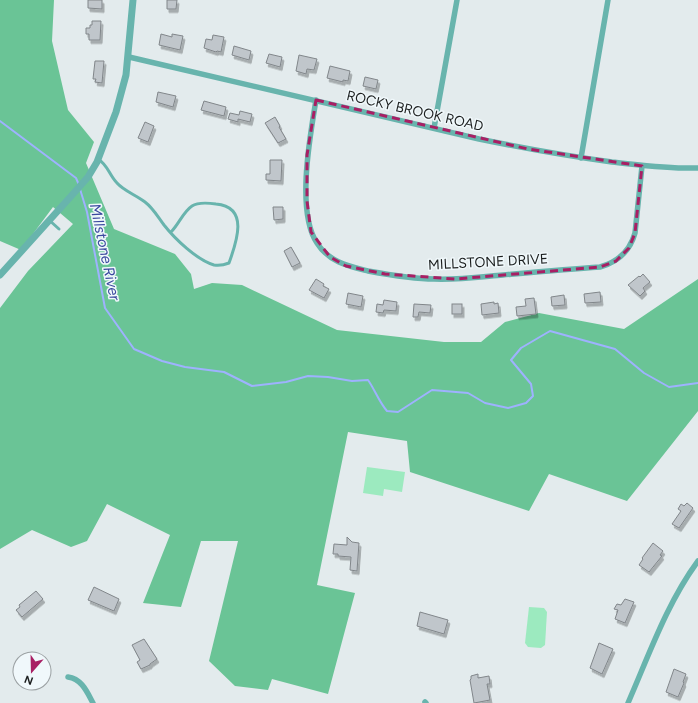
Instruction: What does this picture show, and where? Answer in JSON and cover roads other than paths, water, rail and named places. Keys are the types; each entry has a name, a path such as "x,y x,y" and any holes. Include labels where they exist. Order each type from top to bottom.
{"street":[{"path":"0,275 73,194 88,176 98,159 120,99 126,75 129,57 133,0"},
{"path":"434,128 457,0"},
{"path":"581,158 608,0"},
{"name":"ROCKY BROOK ROAD","path":"129,57 514,146 581,158 642,166 680,169 698,168"},
{"name":"MILLSTONE DRIVE","path":"316,100 310,132 306,178 311,232 322,250 338,262 346,266 385,274 411,278 456,279 600,267 608,265 616,261 624,254 633,241 642,166"},
{"path":"628,703 668,611 682,585 698,561"},
{"path":"68,677 82,683 93,703"}],"lane":[{"path":"98,159 106,167 118,185 145,202 182,245 215,265 229,263 235,246 238,222 236,214 232,208 226,205 204,203 192,205 185,212 177,226 171,232"},
{"path":"49,220 59,229"}],"waterway":[{"name":"Millstone River","path":"0,121 76,178 79,185"},
{"name":"Millstone River","path":"80,189 87,212 105,308 134,349 162,361 185,367 224,372 252,386 286,382 308,376 328,377 352,381 368,380 387,411 398,412 432,390 468,393 485,403 508,408 526,403 533,396 531,384 511,360 521,348 550,331 615,349 644,373 669,387 698,383"}]}
